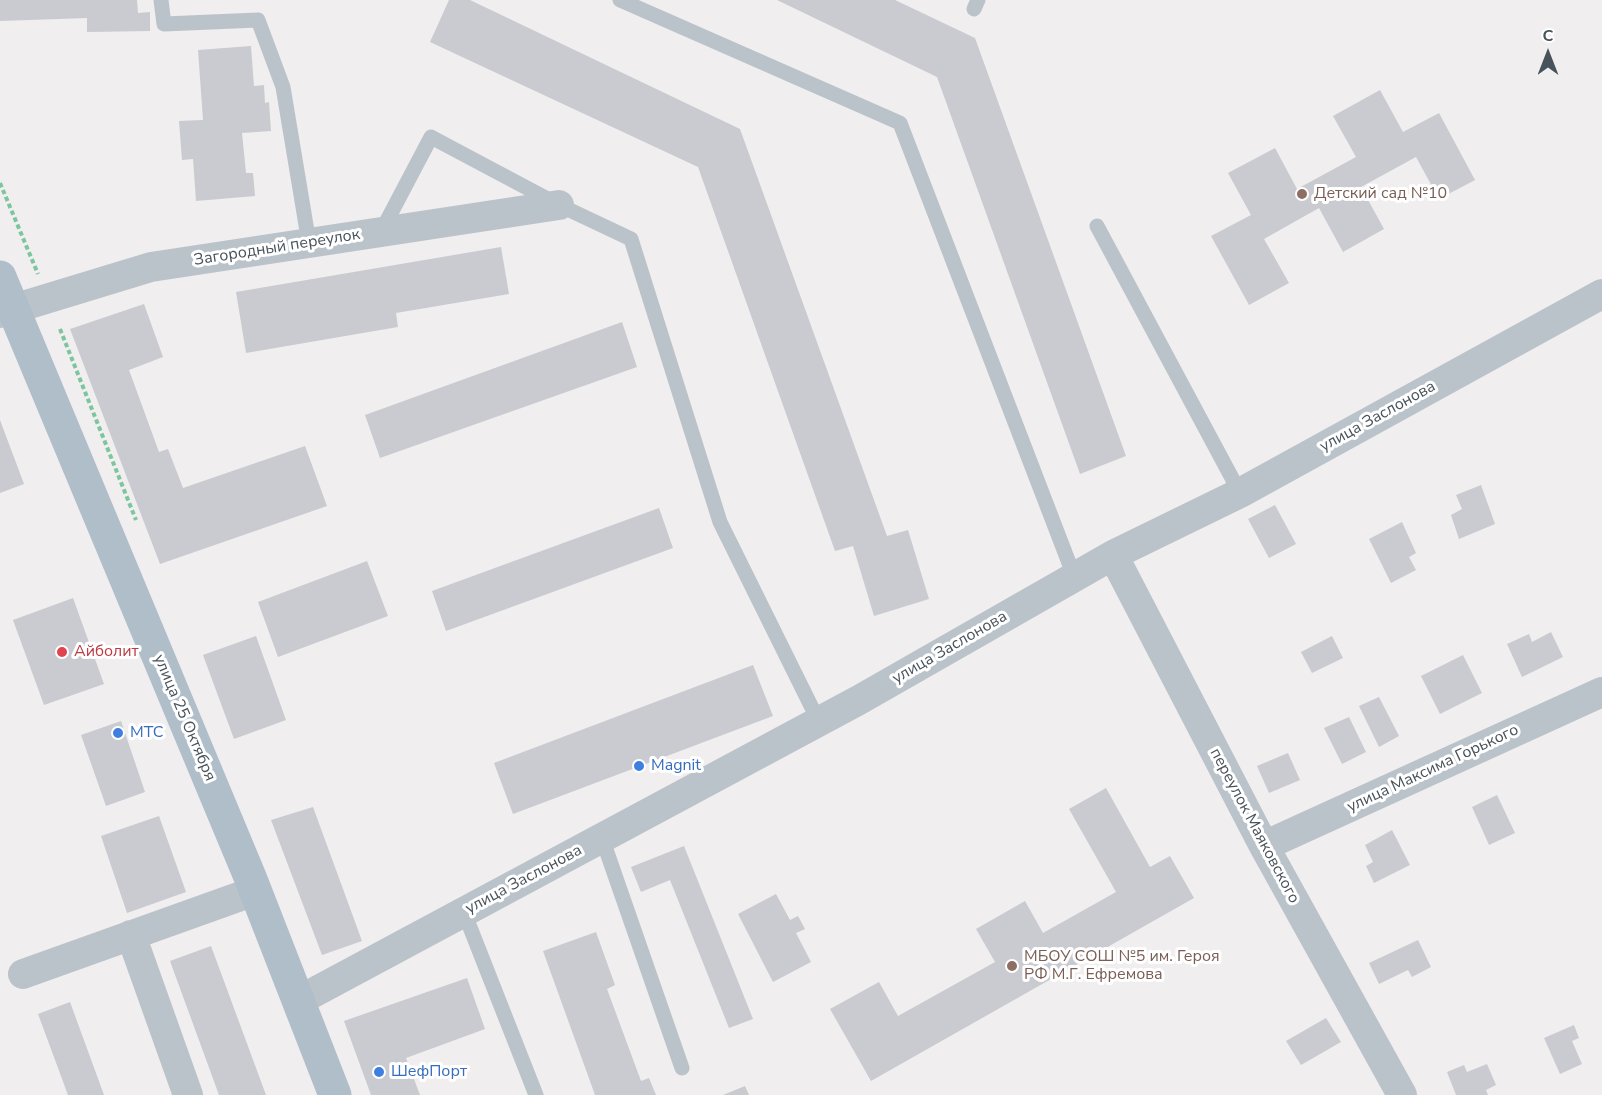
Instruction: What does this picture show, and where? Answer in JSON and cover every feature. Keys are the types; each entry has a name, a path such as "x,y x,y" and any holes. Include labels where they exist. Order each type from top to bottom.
{"main road":[{"name":"улица 25 Октября","path":"0,277 7,311 255,891 335,1095"}],"street":[{"name":"Загородный переулок","path":"7,311 151,267 559,205"},
{"name":"улица Заслонова","path":"298,1001 819,722 1074,576 1240,494 1602,294"},
{"name":"переулок Маяковского","path":"1113,555 1263,846 1402,1095"},
{"name":"улица Максима Горького","path":"1263,846 1602,692"},
{"path":"23,975 255,891"},
{"path":"131,935 188,1095"}],"lane":[{"path":"161,0 164,24 258,20 283,87 309,243"},
{"path":"620,0 900,123 1074,576"},
{"path":"381,232 431,137 559,205 631,239 720,522 819,722"},
{"path":"1097,226 1240,494"},
{"path":"602,838 682,1068"},
{"path":"464,912 536,1095"}],"building":[{"path":"0,0 137,0 138,13 150,12 150,31 87,32 87,18 0,21"},
{"path":"449,0 470,0 740,129 887,536 908,530 929,599 874,616 853,546 835,551 698,167 430,42"},
{"path":"777,0 895,0 975,38 1126,456 1080,474 937,77"},
{"path":"251,46 254,86 264,85 265,103 269,102 271,131 242,133 246,173 253,173 255,196 196,201 193,159 182,160 179,121 203,120 198,50"},
{"name":"Детский сад №10","path":"1380,90 1403,132 1439,113 1475,180 1439,199 1416,157 1361,187 1384,229 1343,252 1319,208 1264,239 1289,283 1249,305 1211,236 1251,215 1228,173 1275,148 1297,189 1356,157 1333,116"},
{"path":"501,247 509,294 396,313 398,327 246,353 236,292"},
{"path":"144,304 163,357 129,370 159,452 168,449 183,488 305,446 327,506 160,564 70,329"},
{"path":"622,322 637,367 380,458 365,415"},
{"path":"0,420 24,484 0,493"},
{"path":"1481,485 1495,524 1459,539 1451,515 1462,509 1456,495"},
{"path":"1275,505 1296,544 1269,558 1248,519"},
{"path":"659,508 673,548 446,631 432,591"},
{"path":"1402,522 1416,553 1409,557 1416,570 1391,583 1369,539"},
{"path":"367,561 388,616 278,657 258,602"},
{"path":"73,598 104,684 44,705 13,620"},
{"path":"1551,632 1563,657 1522,677 1507,644 1529,634 1532,642"},
{"path":"256,636 286,720 234,739 203,655"},
{"path":"1332,636 1343,658 1312,673 1301,652"},
{"path":"1463,655 1482,693 1440,714 1421,676"},
{"path":"753,665 773,716 513,814 494,763"},
{"path":"1379,697 1399,736 1379,747 1359,706"},
{"path":"1349,717 1366,752 1342,764 1324,728"},
{"path":"121,721 145,792 106,806 81,735"},
{"path":"1288,753 1300,780 1269,793 1257,766"},
{"path":"1106,788 1150,867 1170,856 1194,898 871,1081 830,1009 879,982 898,1016 995,962 976,929 1025,901 1043,933 1116,892 1069,809"},
{"path":"1497,795 1515,833 1489,845 1472,807"},
{"path":"313,807 362,941 322,955 271,820"},
{"path":"159,816 186,892 127,913 101,836"},
{"path":"1392,830 1410,865 1374,883 1366,866 1373,862 1365,845"},
{"path":"684,846 753,1019 729,1028 670,880 641,892 631,867"},
{"path":"776,894 790,920 798,916 805,929 796,933 811,962 773,982 738,914"},
{"path":"596,932 615,985 607,989 641,1081 649,1078 656,1095 595,1095 543,951"},
{"path":"1418,940 1431,967 1412,977 1408,970 1379,984 1369,963"},
{"path":"211,946 266,1095 219,1095 170,961"},
{"path":"467,978 485,1029 406,1058 420,1095 371,1095 344,1021"},
{"path":"70,1002 104,1095 68,1095 38,1014"},
{"path":"1326,1018 1341,1042 1301,1065 1286,1041"},
{"path":"1574,1025 1579,1038 1572,1041 1582,1064 1560,1074 1544,1038"},
{"path":"1487,1064 1496,1085 1486,1090 1488,1095 1456,1095 1447,1072 1464,1065 1467,1072"},
{"path":"745,1086 749,1095 723,1095"}],"place":[{"name":"Детский сад №10","path":"1302,194"},
{"name":"Айболит","path":"62,652"},
{"name":"МТС","path":"118,733"},
{"name":"Magnit","path":"639,766"},
{"name":"МБОУ СОШ №5 им. Героя РФ М.Г. Ефремова","path":"1012,966"},
{"name":"ШефПорт","path":"379,1072"}]}
